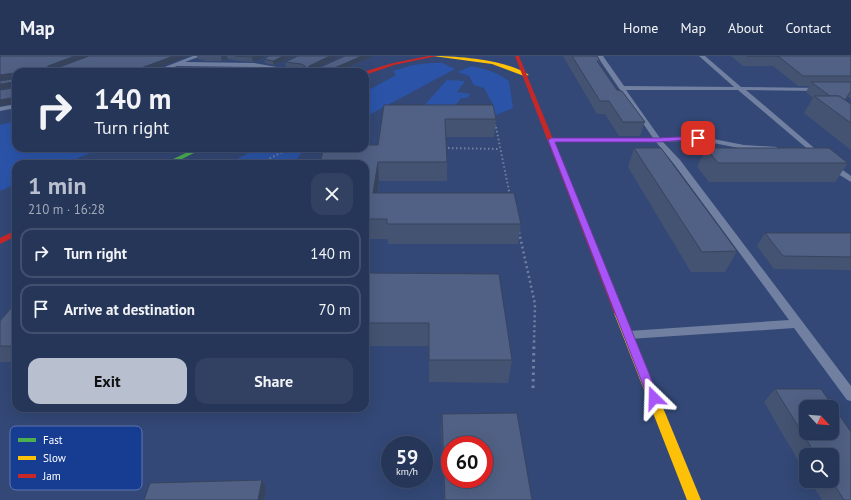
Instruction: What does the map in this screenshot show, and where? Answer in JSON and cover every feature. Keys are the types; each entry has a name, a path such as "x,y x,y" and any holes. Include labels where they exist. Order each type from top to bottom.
{"main road":[{"path":"369,70 386,56"},
{"path":"369,72 393,64 435,56 495,63 509,67 526,75"},
{"path":"459,58 488,56"},
{"path":"517,56 526,75 694,500"},
{"path":"175,160 192,152"},
{"path":"0,241 12,235"}],"lane":[{"path":"166,68 198,56"},
{"path":"600,56 658,140 677,162 851,396"},
{"path":"702,56 811,151 851,180"},
{"path":"222,64 235,59"},
{"path":"254,65 268,59"},
{"path":"177,64 254,65 276,68 282,65"},
{"path":"622,88 829,89"},
{"path":"0,109 12,107"},
{"path":"551,140 658,140 698,138 744,147 781,149"},
{"path":"796,150 811,151"},
{"path":"629,335 797,324"}],"path":[{"path":"494,120 511,198"},
{"path":"437,148 500,149"},
{"path":"267,160 282,152"},
{"path":"518,230 536,304 532,388"}],"shaded area":[{"path":"442,63 455,69 369,115 369,90 396,75 393,71 413,65"},
{"path":"471,66 491,71 509,81 513,108 491,117 480,111 494,106 484,88 474,85 469,76 458,72"},
{"path":"447,80 465,81 457,92 470,94 467,98 461,98 453,108 421,109"},
{"path":"12,122 12,152 92,152 74,160 12,160 12,186 0,191 0,125"},
{"path":"251,152 302,152 298,158 295,160 235,160"}],"building":[{"path":"0,56 75,56 48,66 47,68 12,68 12,73 0,75"},
{"path":"89,56 174,56 141,68 57,68"},
{"path":"269,56 283,56 273,61 264,59"},
{"path":"298,56 330,56 309,66 308,68 305,68 305,66 301,64 285,62"},
{"path":"345,56 362,56 334,68 318,68"},
{"path":"572,56 597,56 600,61 597,61 617,90 622,91 645,122 623,122 609,101 600,101"},
{"path":"778,56 851,56 851,76 803,76"},
{"path":"12,79 12,82 0,84 0,81"},
{"path":"811,82 851,82 851,91 845,100 839,96 830,96"},
{"path":"12,88 12,98 0,100 0,90"},
{"path":"814,96 839,96 851,104 851,123"},
{"path":"384,105 493,105 496,119 445,119 447,162 378,162 373,193 514,193 521,224 387,224 387,219 369,219 369,160 321,160 323,152 369,152 369,145 378,145"},
{"path":"634,148 661,148 737,251 702,252"},
{"path":"706,148 829,148 848,163 718,163"},
{"path":"765,233 851,233 851,257 783,256"},
{"path":"369,273 499,274 512,360 429,360 429,323 369,323"},
{"path":"12,307 12,346 0,346 0,321"},
{"path":"775,389 821,389 829,400 799,400 799,428"},
{"path":"517,413 532,500 445,500 445,488 493,488 493,436 443,436 442,414"},
{"path":"839,415 851,432 851,500 844,500 836,488 839,488 839,448 812,448 807,440 839,440"},
{"path":"262,480 258,500 144,500 150,483"}],"traffic: fast":[{"path":"175,160 192,152"}],"traffic: slow":[{"path":"435,56 493,63 526,75"},
{"path":"619,313 694,500"}],"traffic: jam":[{"path":"369,72 393,64 435,56"},
{"path":"517,56 619,313"},
{"path":"0,241 12,235"}],"route":[{"path":"654,398 551,140 658,140 698,138"}]}
